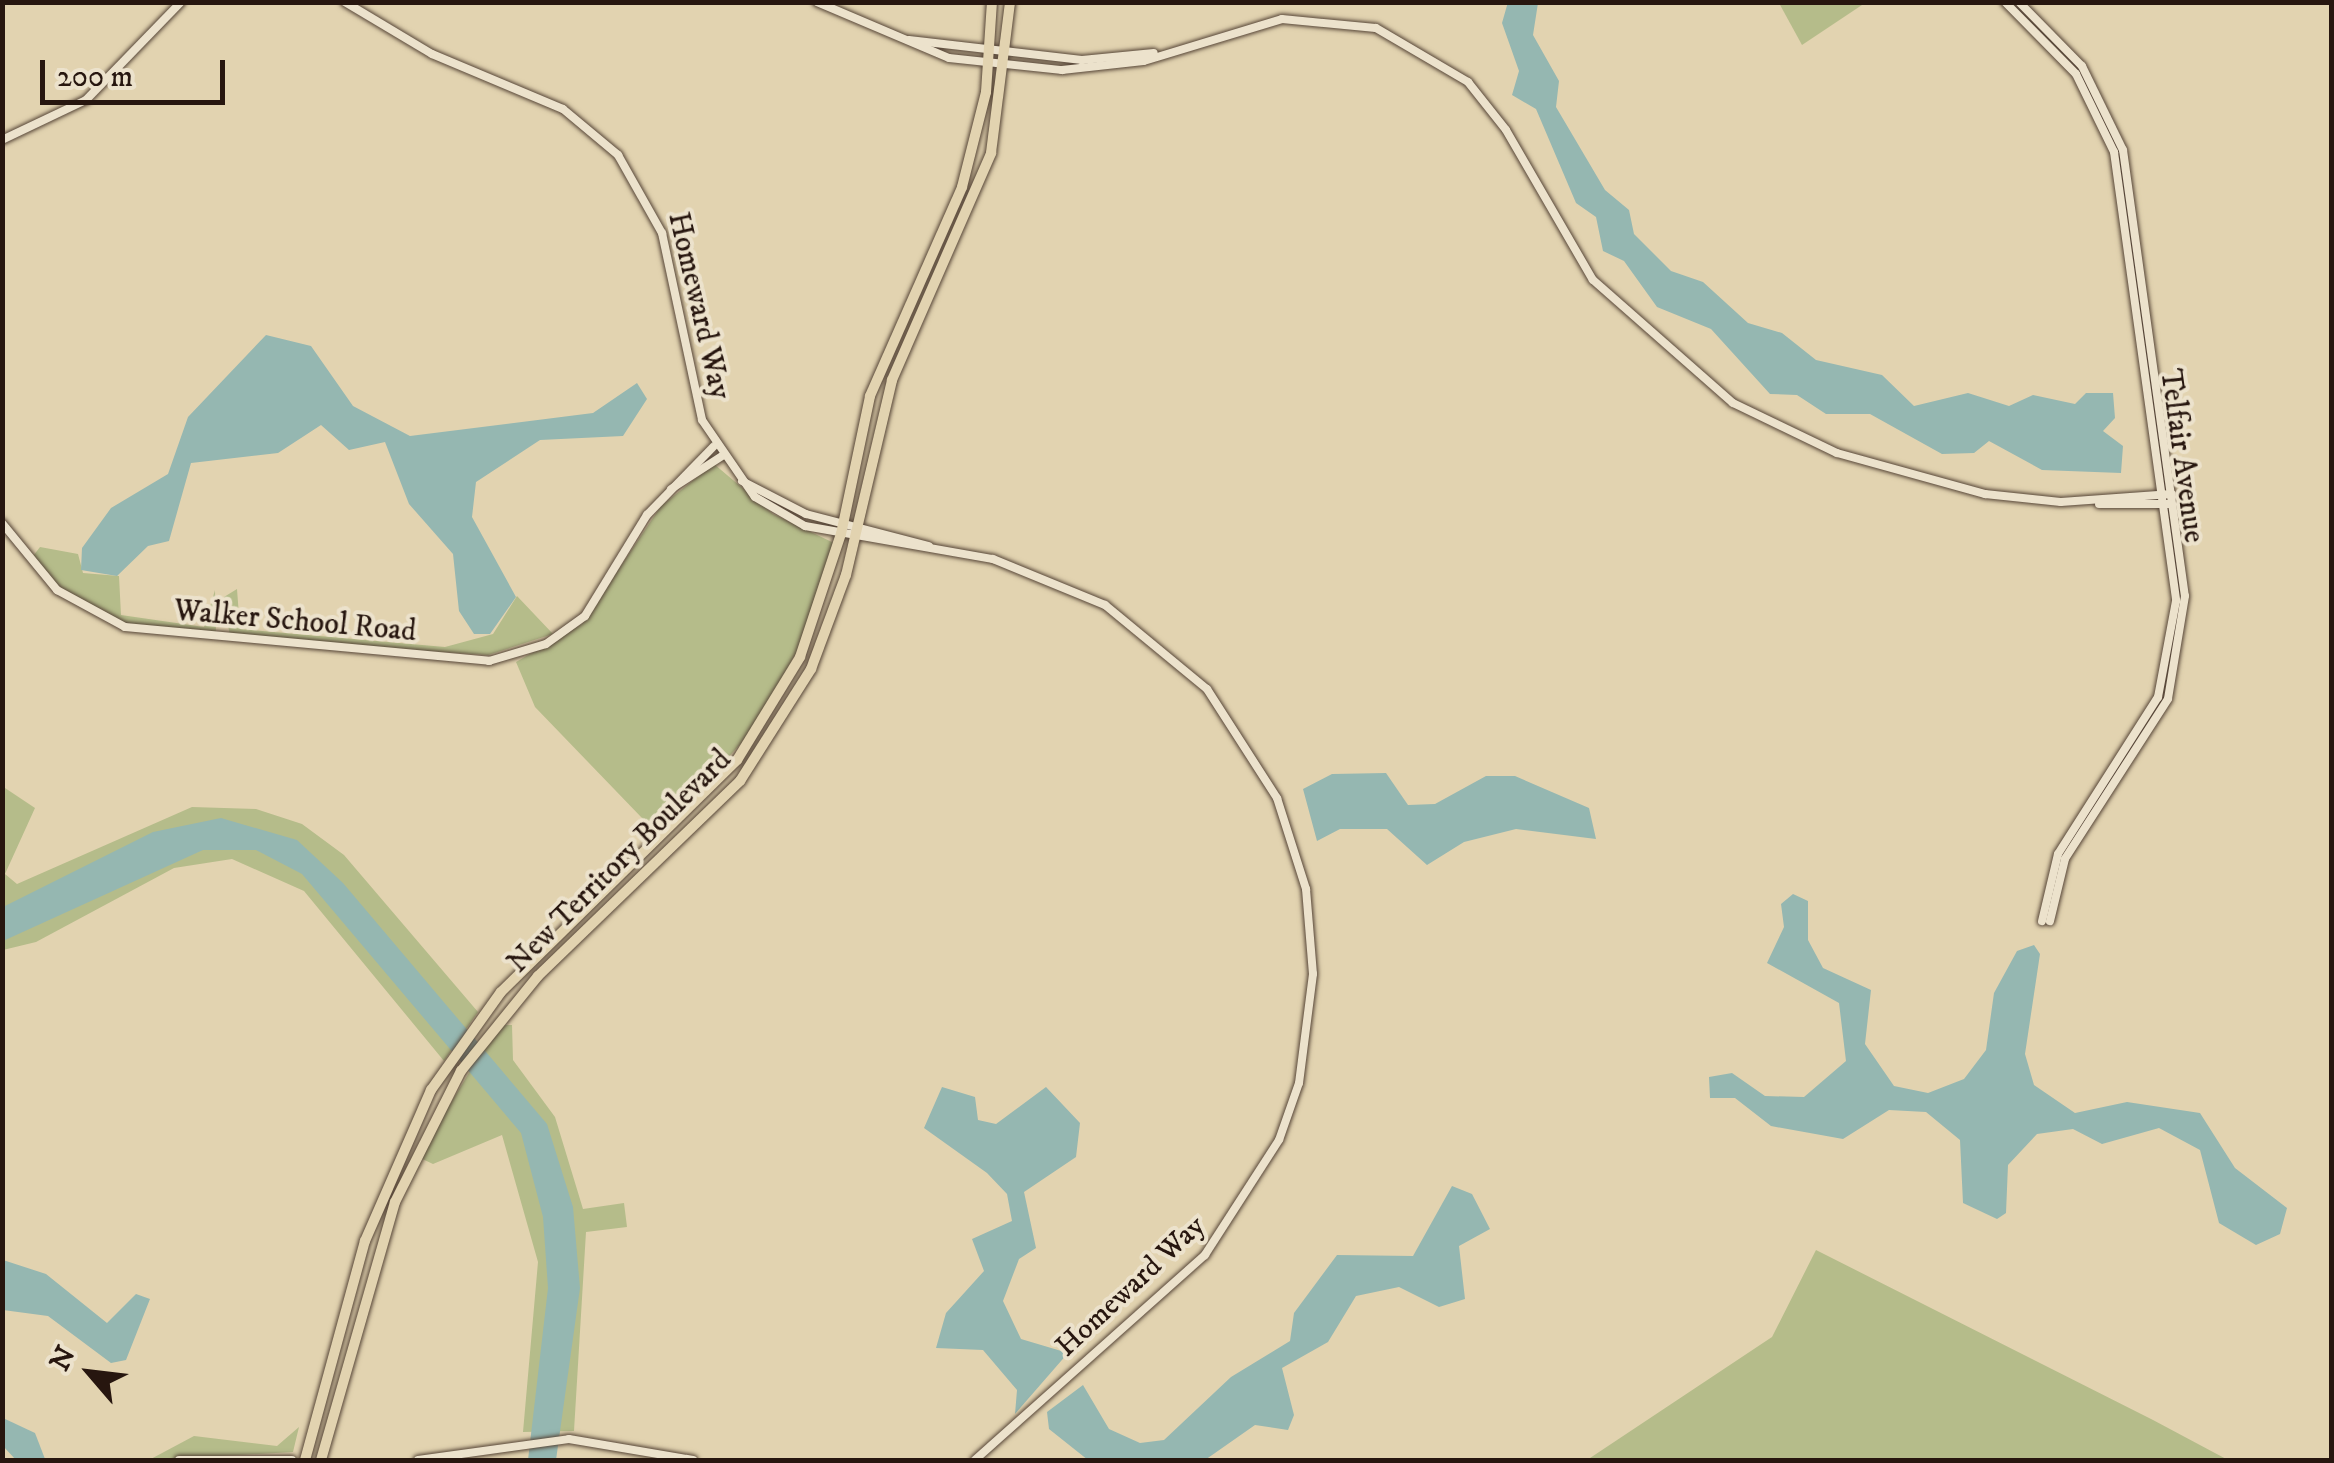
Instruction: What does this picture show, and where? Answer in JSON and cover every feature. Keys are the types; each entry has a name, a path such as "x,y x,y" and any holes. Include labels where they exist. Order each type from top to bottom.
{"main road":[{"name":"New Territory Boulevard","path":"305,1460 364,1240 452,1056 474,1026 699,803 782,692 842,528 865,413 962,187 991,57 992,2"},
{"name":"New Territory Boulevard","path":"320,1460 396,1202 462,1071 484,1038 709,815 796,699 856,538 880,417 972,208 1008,59 1010,2"},
{"path":"908,308 923,315"},
{"path":"865,413 880,417"}],"street":[{"path":"2,140 86,100 181,2"},
{"name":"Homeward Way","path":"345,2 432,54 563,109 618,155 662,233 714,446 742,480 856,538 929,546"},
{"path":"816,2 896,38 1008,59 1082,60 1168,51 1299,18 1401,38 1476,92 1594,280 1724,398 1801,438 1911,476 2084,502 2168,499"},
{"name":"Telfair Avenue","path":"2005,2 2076,74 2107,130 2185,608 2174,680 2141,750 2066,860 2046,921"},
{"name":"Telfair Avenue","path":"2019,2 2082,66 2123,150 2168,499"},
{"name":"Walker School Road","path":"2,523 57,590 125,627 475,662 528,652 585,616 667,492 714,446"},
{"name":"Walker School Road","path":"667,492 722,456"},
{"name":"Homeward Way","path":"842,528 858,524 1061,582 1176,657 1256,754 1306,890 1311,1018 1270,1158 1204,1255 1062,1383 1038,1412 975,1460"},
{"path":"782,692 796,699"},
{"path":"418,1460 440,1459 526,1440 567,1439 694,1460"},
{"path":"178,1460 292,1460"}],"green space":[{"path":"1779,3 1865,3 1802,45"},
{"path":"714,464 773,514 834,543 803,640 754,729 645,849 642,818 535,707 516,662 582,624 661,506"},
{"path":"40,547 78,554 83,573 119,576 121,615 204,627 215,590 216,633 119,624 53,584 30,560"},
{"path":"237,589 240,629 445,647 493,634 517,596 553,634 488,655 230,638 224,597"},
{"path":"2,786 35,808 5,874 17,884 192,807 256,809 302,824 344,855 478,1012 444,1061 304,891 232,859 174,868 36,942 3,950"},
{"path":"498,1025 512,1025 513,1060 555,1117 583,1209 624,1203 627,1227 586,1232 574,1431 523,1432 538,1262 502,1135 433,1164 418,1157"},
{"path":"1816,1250 2228,1460 1587,1460 1772,1337"},
{"path":"299,1427 293,1452 149,1460 194,1436 277,1446"}],"water":[{"path":"1508,2 1538,3 1533,35 1559,81 1556,107 1605,190 1629,210 1634,234 1671,271 1703,282 1748,323 1782,333 1816,360 1882,375 1914,406 1968,393 2009,406 2033,395 2075,404 2086,393 2113,393 2115,418 2103,431 2123,446 2121,473 2042,470 1989,441 1974,453 1942,454 1870,414 1826,414 1797,395 1770,394 1711,329 1657,307 1624,261 1603,251 1596,217 1576,203 1536,109 1512,95 1519,71 1502,23"},
{"path":"266,335 311,346 353,406 410,436 593,413 637,383 647,399 623,436 540,440 476,482 472,517 516,597 490,634 474,634 459,611 453,554 409,504 385,442 349,450 321,425 278,453 191,463 169,541 148,546 117,576 81,570 82,548 111,508 168,474 188,417"},
{"path":"1386,773 1408,805 1435,804 1486,776 1515,776 1589,808 1596,839 1516,829 1464,842 1427,865 1387,829 1340,829 1317,841 1303,789 1332,774"},
{"path":"221,818 297,840 343,883 547,1124 573,1207 580,1288 556,1460 528,1460 548,1288 543,1217 521,1133 302,874 256,850 203,850 3,941 3,907 153,832"},
{"path":"1793,894 1808,901 1808,940 1823,968 1871,990 1865,1044 1894,1086 1928,1093 1964,1079 1986,1050 1994,993 2017,951 2034,945 2040,954 2025,1054 2034,1085 2075,1113 2127,1102 2200,1113 2235,1168 2287,1208 2280,1234 2256,1245 2219,1223 2200,1150 2159,1128 2102,1144 2073,1129 2037,1134 2008,1165 2006,1213 1997,1219 1963,1203 1960,1140 1926,1112 1889,1110 1843,1139 1771,1126 1735,1098 1710,1098 1709,1077 1732,1073 1765,1096 1804,1097 1846,1061 1839,1003 1767,963 1784,927 1781,904"},
{"path":"942,1087 975,1097 978,1120 996,1124 1046,1087 1080,1123 1076,1157 1024,1192 1036,1248 1019,1259 1003,1301 1021,1339 1068,1353 1015,1414 1017,1390 983,1350 936,1348 946,1313 984,1271 972,1239 1012,1221 1007,1194 987,1173 924,1128"},
{"path":"1452,1186 1472,1194 1490,1229 1459,1246 1465,1299 1439,1307 1399,1287 1356,1296 1328,1342 1282,1368 1294,1415 1288,1430 1255,1425 1205,1460 1088,1460 1049,1429 1047,1412 1083,1385 1109,1429 1140,1443 1164,1440 1231,1377 1290,1341 1294,1313 1337,1255 1413,1256"},
{"path":"3,1260 46,1274 107,1323 136,1294 150,1299 126,1360 111,1363 48,1316 3,1310"},
{"path":"3,1418 35,1433 45,1459 16,1460 3,1446"}]}
